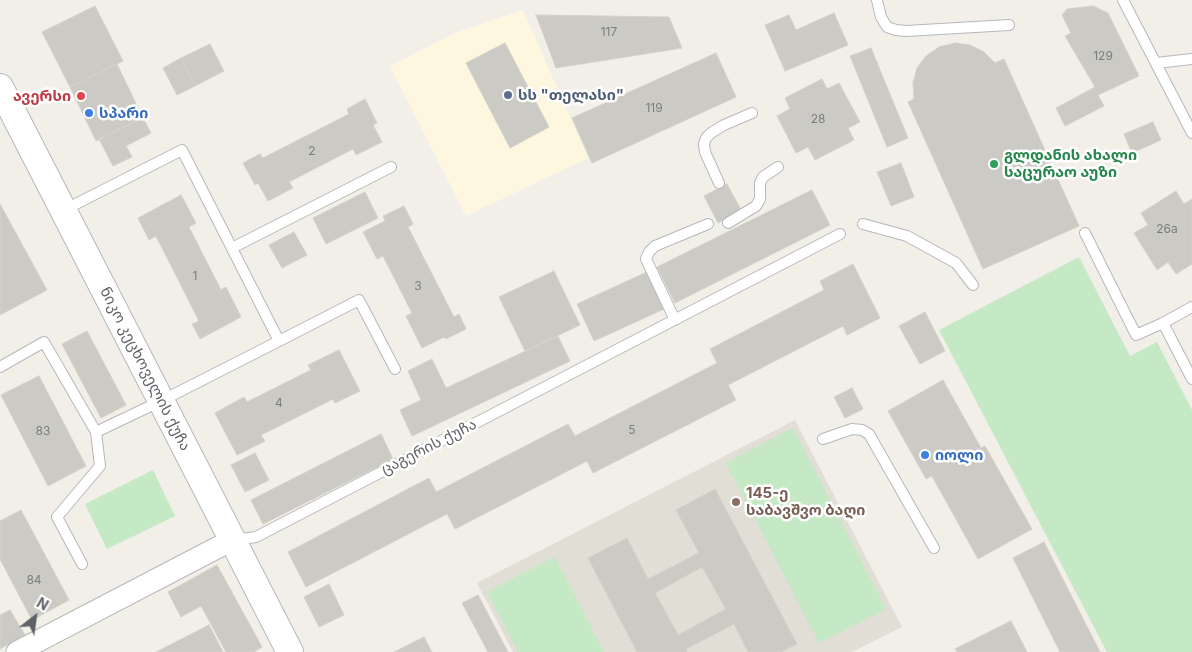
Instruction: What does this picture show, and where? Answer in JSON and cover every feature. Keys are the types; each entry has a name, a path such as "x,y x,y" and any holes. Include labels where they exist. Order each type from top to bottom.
{"street":[{"name":"ნიკო კეცხოველის ქუჩა","path":"2,95 290,652"},
{"name":"ცაგერის ქუჩა","path":"17,652 232,540"}],"lane":[{"path":"877,0 881,17 887,26 896,30 1009,25"},
{"path":"1123,0 1192,133"},
{"path":"1156,63 1192,59"},
{"path":"719,183 705,152 704,144 706,138 710,133 724,125 752,113"},
{"path":"63,210 182,150 279,341"},
{"path":"232,248 391,167"},
{"path":"728,223 756,206 760,199 760,182 763,177 778,168"},
{"path":"675,320 646,259 649,252 655,246 708,224"},
{"path":"863,224 907,236 956,263 973,285"},
{"path":"1086,233 1136,335 1192,307"},
{"name":"ცაგერის ქუჩა","path":"232,540 256,536 840,234"},
{"path":"96,432 359,300 395,369"},
{"path":"1163,322 1192,379"},
{"path":"0,367 44,342 96,432 100,466 56,516 82,564"},
{"path":"823,439 852,429 862,430 869,434 934,548"}],"shaded area":[{"path":"523,10 588,158 466,216 390,66 455,33"},
{"name":"145-ე საბავშვო ბაღი","path":"795,420 902,627 852,652 513,652 477,583"}],"green space":[{"path":"1079,257 1130,356 1157,342 1192,410 1192,652 1107,652 939,330"},
{"path":"793,428 886,609 819,643 726,463"},
{"path":"153,470 175,516 107,549 85,504"},
{"path":"555,557 604,652 518,652 487,592"}],"building":[{"path":"95,6 123,61 70,87 42,32"},
{"path":"1093,6 1108,13 1139,76 1098,95 1104,106 1065,126 1056,108 1095,87 1065,36 1071,33 1062,15 1067,9"},
{"path":"834,13 848,45 785,71 765,25 789,15 796,30"},
{"path":"536,15 669,17 682,48 556,68"},
{"name":"სს \"თელასი\"","path":"505,43 549,127 510,148 466,63"},
{"name":"გლდანის ახალი საცურაო აუზი","path":"955,43 970,45 984,52 995,63 1004,59 1079,226 983,269 908,102 914,99 913,83 917,68 926,56 939,47"},
{"path":"210,44 224,71 195,86 181,58"},
{"path":"871,48 908,138 887,147 850,56"},
{"path":"716,53 736,97 592,163 572,118"},
{"path":"181,58 195,86 177,95 163,68"},
{"path":"117,64 143,118 96,141 70,87"},
{"path":"822,79 827,89 839,83 860,122 848,128 854,140 815,160 808,147 796,153 777,116 790,109 785,98"},
{"path":"365,99 377,123 373,125 382,142 356,155 353,149 289,182 293,188 268,201 258,183 255,185 243,163 260,154 263,158 349,114 347,109"},
{"path":"143,118 151,133 126,146 132,157 113,166 99,139"},
{"path":"1153,122 1161,140 1132,153 1124,134"},
{"path":"901,163 914,197 891,206 877,172"},
{"path":"727,184 741,210 718,223 704,196"},
{"path":"812,190 830,225 675,303 657,267"},
{"path":"1176,191 1184,204 1192,199 1192,264 1176,274 1168,262 1157,270 1134,233 1148,225 1141,213"},
{"path":"365,192 378,218 326,244 313,218"},
{"path":"181,195 196,223 189,227 221,290 226,287 241,317 200,339 192,324 199,321 156,236 149,240 138,218"},
{"path":"0,204 47,290 0,315"},
{"path":"404,206 413,224 408,227 454,317 459,314 466,329 422,348 406,316 412,313 383,256 377,259 363,232 385,221 383,216"},
{"path":"294,232 307,255 282,268 269,245"},
{"path":"853,264 880,318 847,335 843,326 728,385 736,400 593,473 587,461 455,529 447,514 306,587 288,552 429,478 436,492 568,424 575,436 717,363 710,349 824,290 820,281"},
{"path":"554,271 580,325 525,351 499,297"},
{"path":"647,272 664,309 594,341 577,304"},
{"path":"925,312 945,351 920,364 899,326"},
{"path":"87,331 126,405 101,418 62,344"},
{"path":"558,336 570,361 412,436 400,410 421,400 408,371 432,359 446,388"},
{"path":"339,350 360,391 335,403 333,399 261,435 265,441 237,455 215,413 244,397 247,402 311,370 308,365"},
{"path":"39,376 86,466 48,486 1,395"},
{"path":"943,380 981,448 985,446 1032,529 978,559 932,476 926,479 888,411"},
{"path":"852,388 863,409 845,418 834,397"},
{"path":"381,434 393,459 263,524 251,500"},
{"path":"255,453 269,480 245,492 231,465"},
{"path":"715,489 797,644 781,652 748,652 734,624 686,649 687,652 637,652 588,558 627,538 648,579 699,553 676,510","holes":["702,567 726,609 678,635 655,593"]},
{"path":"21,510 69,600 32,620 0,559 0,521"},
{"path":"1044,542 1100,652 1060,652 1013,558"},
{"path":"217,565 262,647 254,652 226,652 201,606 181,617 168,592"},
{"path":"329,584 344,615 319,627 304,597"},
{"path":"478,595 508,652 488,652 462,603"},
{"path":"10,610 25,635 0,649 0,615"},
{"path":"1011,621 1027,652 957,652 955,649"},
{"path":"209,625 223,652 156,652"},
{"path":"424,637 432,652 394,652"}],"place":[{"name":"სს \"თელასი\"","path":"508,95"},
{"name":"ავერსი","path":"81,96"},
{"name":"სპარი","path":"89,113"},
{"name":"გლდანის ახალი საცურაო აუზი","path":"994,164"},
{"name":"იოლი","path":"925,455"},
{"name":"145-ე საბავშვო ბაღი","path":"736,502"}]}
